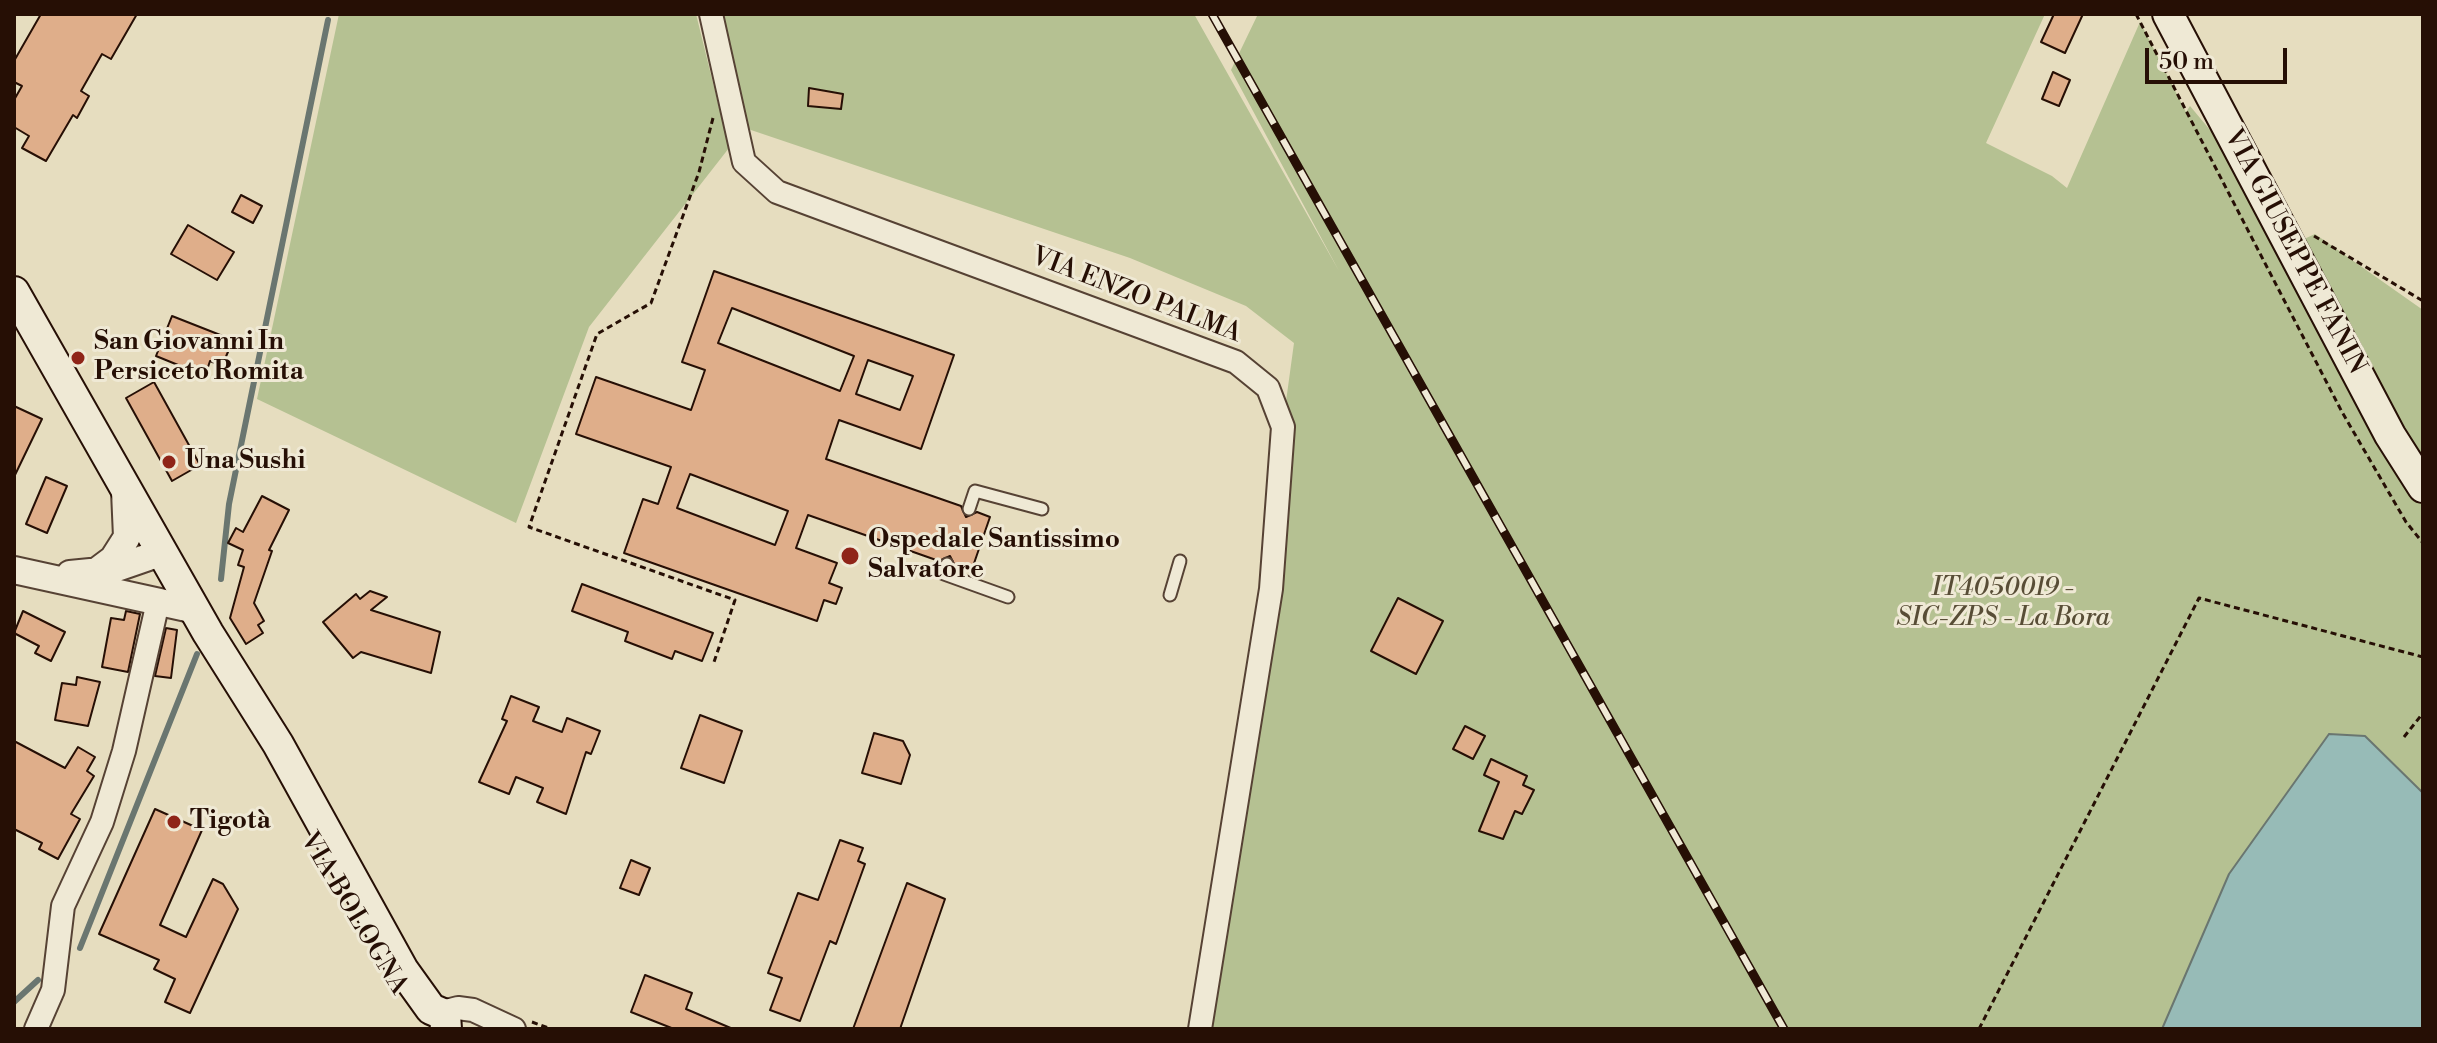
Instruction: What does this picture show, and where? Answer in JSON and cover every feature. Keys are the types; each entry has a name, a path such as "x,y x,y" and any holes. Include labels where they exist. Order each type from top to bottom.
{"main road":[{"name":"VIA GIUSEPPE FANIN","path":"2168,14 2390,435 2423,487"},
{"name":"VIA BOLOGNA","path":"14,292 124,488 293,771 403,970 435,1021"},
{"name":"VIA BOLOGNA","path":"202,621 223,683 388,979 435,1021"}],"street":[{"name":"VIA ENZO PALMA","path":"711,14 744,162 777,192 1236,362 1268,388 1283,427 1271,589 1200,1029"},
{"path":"93,573 113,559 127,537 124,488"},
{"path":"22,575 93,573 169,560"},
{"path":"36,1029 53,990 56,936 63,906 102,822 124,751 145,599 169,560"},
{"path":"22,575 145,599 202,621"},
{"path":"243,688 243,721"},
{"path":"293,771 291,789 311,830 310,842"},
{"path":"435,1021 458,1008 473,1010 491,1021 514,1029"}],"lane":[{"path":"969,509 975,491 1042,509"},
{"path":"1170,595 1180,561"},
{"path":"947,564 944,574 1008,597"}],"path":[{"path":"2136,14 2342,412 2406,522 2423,543"},
{"path":"713,117 699,172 651,303 597,334 529,527 735,600 713,665"},
{"path":"2313,235 2423,301"},
{"path":"1979,1029 2199,598 2423,657"},
{"path":"2404,737 2423,713"}],"green space":[{"path":"339,14 696,14 729,148 589,327 516,523 257,399"},
{"name":"IT4050019 - SIC-ZPS - La Bora","path":"723,14 1194,14 1339,271 1231,70 1258,14 2045,14 1986,143 2052,176 2067,188 2140,22 2186,112 2190,106 2276,209 2290,237 2304,239 2315,234 2423,310 2423,1029 1200,1029 1294,343 1246,306 1130,258 748,129"}],"water":[{"path":"2329,734 2365,736 2423,793 2423,1029 2162,1029 2229,874"}],"building":[{"path":"41,14 137,14 111,59 102,54 81,91 89,96 77,118 73,115 46,161 22,148 29,136 14,127 14,100 22,86 14,82 14,61"},
{"path":"2054,14 2083,14 2065,53 2041,42"},
{"path":"2053,72 2070,80 2059,106 2042,99"},
{"path":"809,88 843,94 841,109 808,106"},
{"path":"241,195 262,206 253,223 232,212"},
{"path":"188,225 234,252 217,280 171,254"},
{"path":"714,271 954,355 921,449 839,420 826,459 961,506 966,517 977,512 990,517 971,572 955,566 950,556 939,561 808,515 796,548 837,563 829,583 842,588 836,604 824,600 817,621 624,553 643,499 658,504 671,467 576,434 596,377 691,410 705,370 682,362","holes":["732,308 854,356 840,391 718,343","868,360 913,376 900,410 856,394","690,474 788,511 775,545 677,508"]},
{"path":"172,316 233,340 222,366 210,361 205,376 156,356"},
{"path":"154,382 200,465 172,481 126,398"},
{"path":"14,406 42,419 14,477"},
{"path":"46,477 67,486 47,533 26,524"},
{"path":"262,496 289,510 269,550 272,551 254,603 264,621 258,625 263,633 246,644 230,618 244,567 238,565 243,550 228,543 236,528 243,532"},
{"path":"582,584 713,633 702,661 675,651 672,659 625,641 628,632 572,611"},
{"path":"370,591 387,597 371,610 440,632 431,673 361,652 353,658 323,622 356,594 360,599"},
{"path":"1398,598 1443,621 1416,674 1371,651"},
{"path":"23,611 65,632 51,661 35,653 39,646 14,633"},
{"path":"126,611 140,614 128,672 102,667 111,618 124,620"},
{"path":"166,628 177,630 171,678 155,676"},
{"path":"77,677 100,682 88,726 55,720 62,683 76,685"},
{"path":"511,696 539,707 533,721 562,732 567,718 600,731 591,754 586,752 566,814 537,802 543,788 516,777 509,794 479,782 507,721 502,719"},
{"path":"700,715 742,731 724,783 681,768"},
{"path":"1465,726 1485,736 1473,759 1453,749"},
{"path":"874,733 903,741 910,755 901,784 862,773"},
{"path":"14,741 65,768 78,747 95,757 87,771 94,776 71,814 80,819 58,859 39,849 42,843 14,829"},
{"path":"1491,759 1527,776 1523,785 1534,790 1522,814 1515,811 1503,839 1479,831 1499,782 1484,775"},
{"path":"155,809 202,830 160,925 186,937 213,879 223,884 238,909 190,1013 165,1002 175,979 154,969 159,960 99,934"},
{"path":"840,840 863,848 858,861 865,864 836,944 830,941 800,1021 770,1010 782,978 768,973 798,893 818,900"},
{"path":"631,860 650,868 639,895 620,888"},
{"path":"907,883 945,899 900,1029 853,1029"},
{"path":"645,975 692,993 686,1009 733,1029 674,1029 631,1012"}],"waterway":[{"path":"221,579 229,504 328,20"},
{"path":"80,948 197,654"},
{"path":"14,1002 38,980"}],"railway":[{"path":"1212,14 1784,1029"}],"place":[{"name":"San Giovanni In Persiceto Romita","path":"78,358"},
{"name":"Una Sushi","path":"169,462"},
{"name":"Ospedale Santissimo Salvatore","path":"850,556"},
{"name":"Tigotà","path":"174,822"}]}
